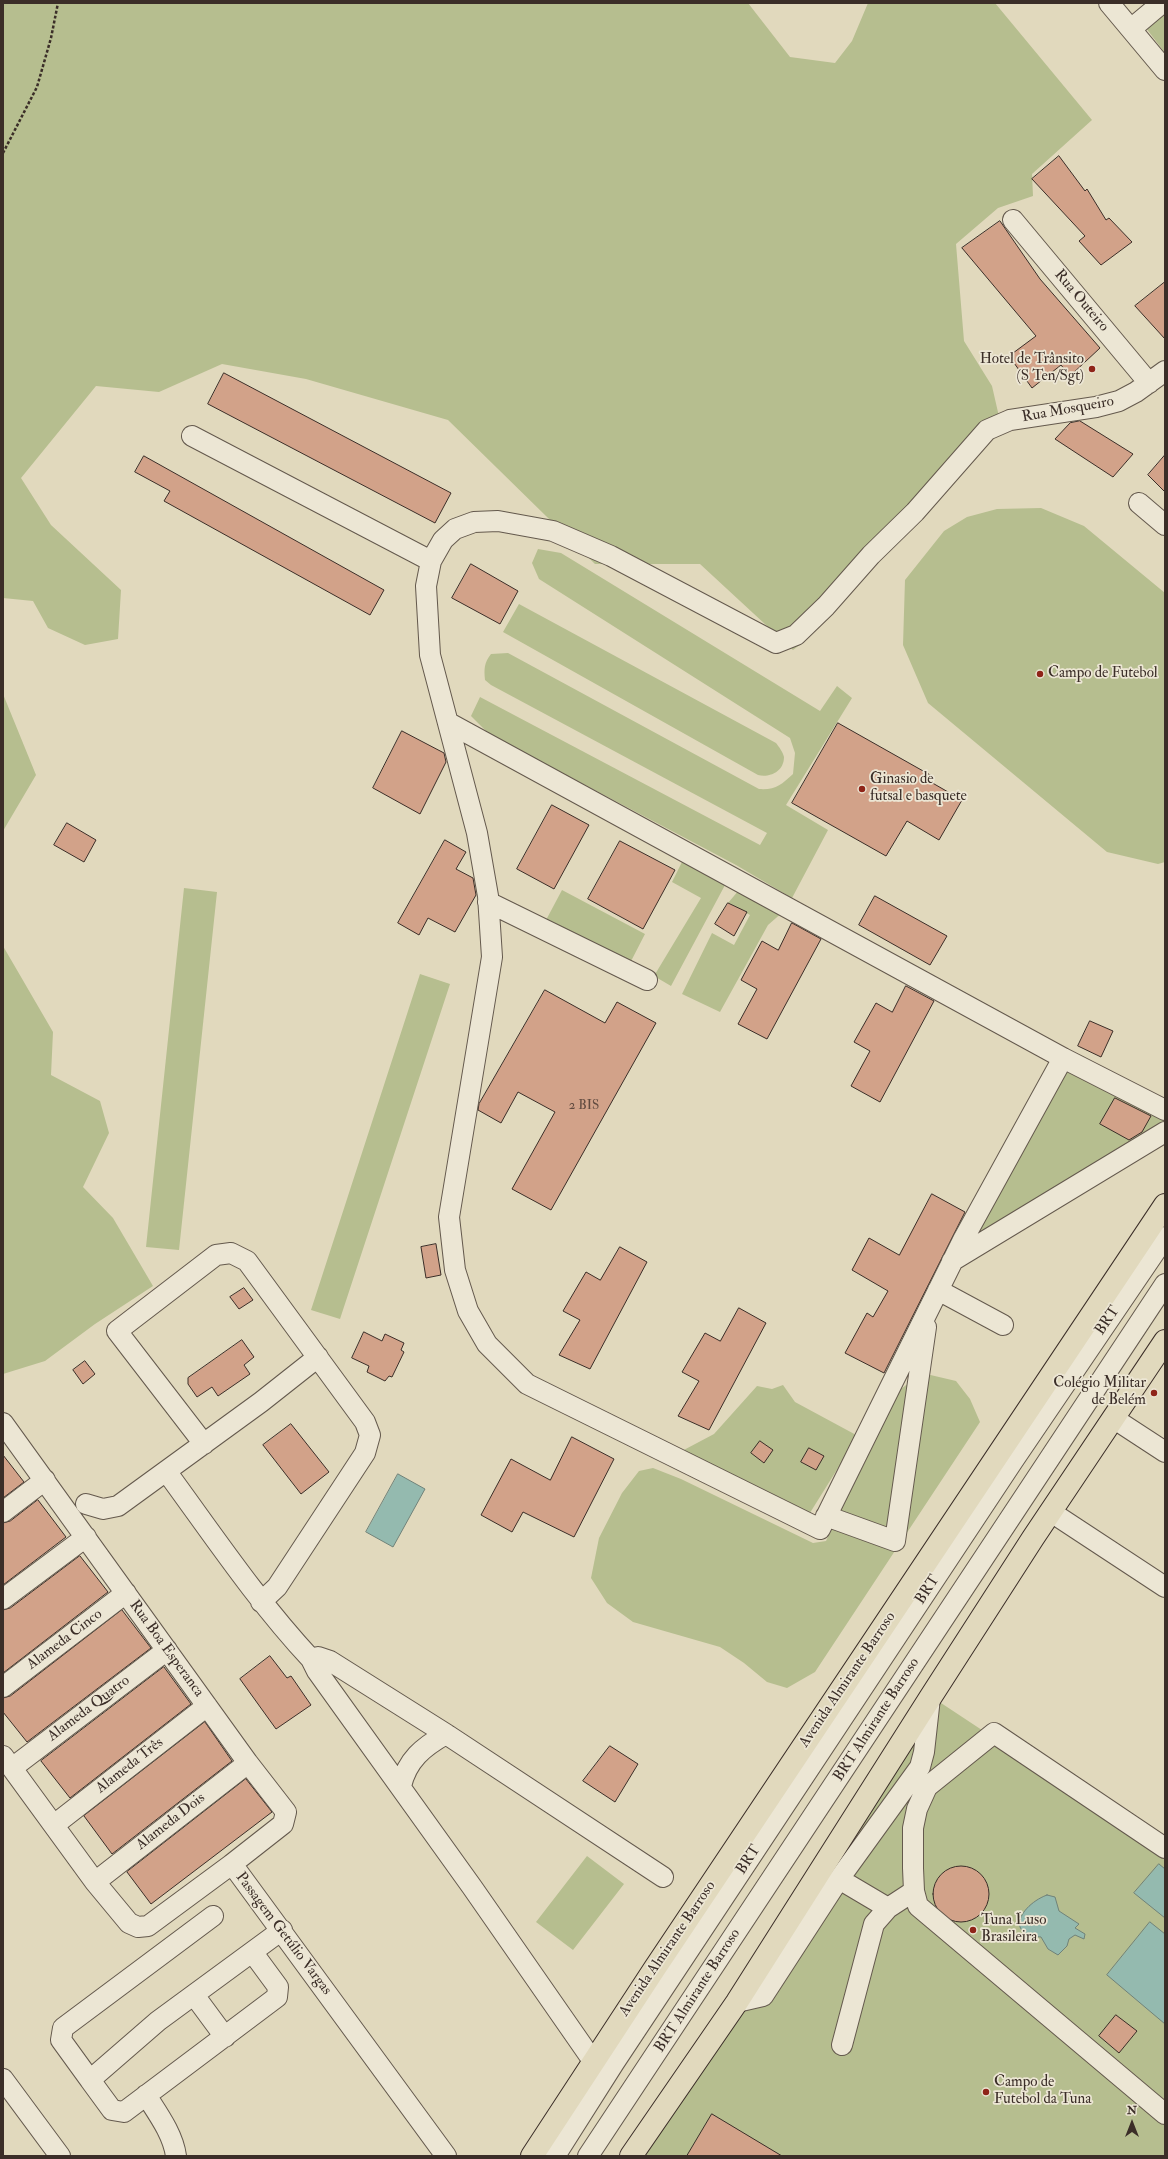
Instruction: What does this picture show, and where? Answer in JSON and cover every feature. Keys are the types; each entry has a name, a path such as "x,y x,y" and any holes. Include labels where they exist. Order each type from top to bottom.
{"highway":[{"name":"Avenida Almirante Barroso","path":"532,2156 593,2061 1165,1205"},
{"path":"631,2156 737,2002 930,1698 1051,1512 1165,1341"}],"street":[{"path":"1110,3 1165,70"},
{"path":"1131,29 1162,3"},
{"name":"Rua Outeiro","path":"1012,220 1149,383"},
{"name":"Rua Mosqueiro","path":"826,1516 820,1529 527,1384 487,1344 472,1317 455,1270 449,1217 492,957 488,902 477,834 430,655 426,586 431,561 443,540 456,528 474,522 498,521 553,531 611,556 776,642 796,636 826,606 871,555 915,512 987,430 1010,420 1096,407 1119,401 1149,383 1165,371"},
{"path":"192,436 431,561"},
{"path":"1139,503 1165,525"},
{"path":"449,723 1063,1058 1165,1110"},
{"path":"488,902 647,980"},
{"path":"929,1309 895,1541 826,1516 952,1261 1063,1058"},
{"path":"952,1261 1165,1132"},
{"name":"BRT","path":"654,2005 1009,1467 1165,1237"},
{"path":"204,1444 116,1331 216,1255 231,1253 243,1257 247,1261 365,1422 370,1435 370,1441 365,1453 277,1587 261,1602"},
{"name":"BRT Almirante Barroso","path":"588,2156 1165,1284"},
{"path":"938,1290 1003,1325"},
{"path":"86,1504 103,1509 114,1507 262,1402 318,1357"},
{"path":"1113,1418 1165,1452"},
{"name":"Rua Boa Esperanca","path":"3,1423 248,1763 286,1812 286,1817 283,1824 232,1864"},
{"path":"166,1471 261,1602 282,1628 311,1659 317,1671 401,1786 593,2061"},
{"path":"3,1512 45,1480"},
{"path":"1051,1512 1165,1587"},
{"path":"3,1600 86,1537"},
{"name":"Alameda Cinco","path":"3,1687 126,1593"},
{"name":"Alameda Quatro","path":"8,1762 167,1650"},
{"path":"311,1659 318,1657 330,1661 446,1734 663,1877"},
{"path":"737,2002 763,1996 839,1879 920,1767 924,1752 930,1698"},
{"name":"Alameda Três","path":"54,1825 207,1706"},
{"path":"1165,1848 994,1733 927,1787 917,1809 913,1828 914,1891 918,1906 1165,2114"},
{"path":"401,1786 405,1769 432,1741 446,1734"},
{"name":"Passagem Getúlio Vargas","path":"8,1762 95,1882 129,1923 138,1927 148,1926 232,1864 282,1930 446,2156"},
{"name":"Alameda Dois","path":"95,1882 248,1763"},
{"path":"920,1767 946,1771"},
{"path":"839,1879 888,1908"},
{"path":"842,2045 874,1924 888,1908 914,1891"},
{"path":"213,1916 63,2028 61,2040 112,2110 124,2112 277,1997 278,1987 253,1953"},
{"path":"90,2080 158,2021 253,1953 282,1930"},
{"path":"194,1995 225,2037"},
{"name":"BRT Almirante Barroso","path":"555,2156 654,2005"},
{"path":"3,2079 60,2156"},
{"path":"146,2096 163,2123 174,2146 176,2156"}],"path":[{"path":"3,153 37,87 51,38 58,3"}],"green space":[{"path":"3,3 748,3 790,57 835,63 852,41 868,3 995,3 1092,120 1032,174 1033,196 998,208 956,244 964,341 992,386 1000,421 940,493 806,640 793,650 700,564 595,564 448,420 306,379 222,364 159,392 96,386 21,478 51,525 121,590 118,639 85,645 48,628 33,601 3,598"},
{"path":"1165,12 1165,53 1146,28"},
{"name":"Campo de Futebol","path":"1041,508 1084,526 1165,593 1165,862 1158,864 1107,852 928,703 903,645 905,580 944,531 967,517 997,509"},
{"path":"538,549 561,553 820,711 837,686 852,698 786,805 828,830 792,898 736,865 489,734 471,716 480,697 760,845 767,833 491,685 485,680 487,660 491,654 508,653 759,789 774,788 793,774 795,753 790,738 539,579 532,563"},
{"path":"519,604 776,743 782,751 784,757 781,767 771,775 758,775 503,632"},
{"path":"3,694 36,775 3,831"},
{"path":"687,852 732,872 671,986 654,976 701,898 672,882"},
{"path":"184,888 217,892 179,1250 146,1247"},
{"path":"562,890 645,934 628,967 545,922"},
{"path":"739,890 784,911 768,925 720,1012 682,994 712,933 734,945 750,915 728,903"},
{"path":"3,946 53,1032 51,1075 100,1101 109,1133 83,1187 113,1218 153,1286 95,1324 45,1361 3,1374"},
{"path":"420,974 450,984 340,1319 311,1310"},
{"path":"1067,1065 1165,1117 1165,1124 960,1252"},
{"path":"922,1373 956,1381 970,1399 980,1422 815,1672 787,1688 767,1682 744,1663 720,1647 633,1622 607,1603 591,1578 599,1538 622,1493 639,1471 653,1468 681,1479 813,1543 826,1541 897,1392"},
{"path":"783,1385 795,1402 858,1436 808,1516 680,1452 714,1434 757,1386 772,1389"},
{"name":"Tuna Luso Brasileira","path":"938,1701 1165,1851 1165,2156 634,2156"},
{"path":"587,1856 624,1884 573,1950 536,1922"}],"water":[{"path":"398,1474 425,1489 393,1547 366,1532"},
{"path":"1159,1864 1165,1869 1165,1918 1134,1893"},
{"path":"1047,1895 1055,1897 1059,1911 1079,1924 1075,1928 1085,1934 1084,1939 1075,1935 1069,1939 1067,1946 1058,1955 1048,1949 1041,1937 1029,1935 1022,1931 1020,1925 1020,1919 1030,1905"},
{"path":"1150,1922 1165,1934 1165,2024 1107,1975"}],"building":[{"path":"1059,156 1085,191 1087,189 1106,220 1109,218 1132,242 1101,265 1079,241 1085,236 1032,179"},
{"path":"1000,221 1040,279 1100,348 1070,376 1061,365 1032,388 1009,356 1036,336 962,248"},
{"path":"1165,282 1165,339 1135,306"},
{"path":"224,373 451,493 435,523 208,404"},
{"path":"1080,421 1133,454 1113,477 1055,439 1070,423"},
{"path":"1165,455 1165,492 1148,475"},
{"path":"144,456 384,590 370,615 164,501 170,491 135,472"},
{"path":"471,564 518,591 500,624 452,598"},
{"name":"Ginasio de futsal e basquete","path":"838,723 932,776 929,781 962,800 939,840 907,821 886,856 792,803"},
{"path":"402,731 444,753 446,762 420,814 373,788"},
{"path":"552,805 589,825 554,889 517,869"},
{"path":"67,823 96,840 84,862 54,845"},
{"path":"445,840 466,852 456,869 473,878 476,895 455,932 428,918 419,935 398,923"},
{"path":"620,841 675,870 643,929 588,899"},
{"path":"875,896 947,936 930,965 859,925"},
{"path":"728,903 747,912 734,936 715,924"},
{"path":"792,923 821,939 767,1039 738,1024 757,989 741,980 762,941 778,950"},
{"path":"906,986 934,1001 880,1102 851,1086 870,1051 854,1042 876,1003 892,1012"},
{"path":"545,990 605,1023 617,1002 656,1023 551,1210 512,1189 555,1112 518,1092 501,1123 478,1110 479,1104"},
{"path":"1090,1021 1113,1031 1101,1057 1078,1046"},
{"path":"1115,1098 1151,1116 1142,1132 1129,1140 1100,1124"},
{"path":"932,1194 965,1212 884,1373 845,1353 867,1313 873,1317 888,1291 852,1270 869,1238 899,1255"},
{"path":"436,1244 441,1275 426,1278 421,1247"},
{"path":"620,1247 647,1262 590,1369 559,1355 580,1320 563,1311 586,1272 600,1280"},
{"path":"244,1288 253,1300 239,1309 230,1297"},
{"path":"739,1308 766,1323 709,1430 678,1416 699,1381 682,1372 705,1333 720,1341"},
{"path":"364,1332 382,1341 385,1334 404,1343 401,1350 404,1352 392,1377 389,1376 385,1381 367,1372 369,1366 352,1358"},
{"path":"242,1340 254,1357 244,1365 250,1374 218,1396 212,1387 197,1397 188,1384 188,1378"},
{"path":"85,1361 95,1374 83,1384 73,1370"},
{"path":"291,1424 329,1472 301,1494 263,1445"},
{"path":"572,1437 614,1459 574,1537 523,1512 512,1532 481,1515 511,1459 550,1480"},
{"path":"760,1441 773,1450 764,1463 751,1453"},
{"path":"809,1448 824,1456 816,1470 801,1462"},
{"path":"3,1455 24,1482 3,1498"},
{"path":"38,1500 66,1537 3,1585 3,1523 10,1521"},
{"path":"80,1556 108,1592 3,1673 3,1610 10,1608"},
{"path":"122,1610 151,1648 27,1742 3,1712 3,1698 10,1696"},
{"path":"270,1656 287,1678 291,1676 311,1705 276,1729 240,1679"},
{"path":"164,1667 191,1704 70,1798 41,1761"},
{"path":"205,1722 232,1761 112,1854 84,1816"},
{"path":"610,1746 638,1764 615,1802 583,1781"},
{"path":"246,1779 272,1812 151,1904 127,1872"},
{"path":"961,1866 972,1868 981,1874 987,1883 989,1894 987,1905 981,1914 972,1920 961,1922 950,1920 941,1914 935,1905 933,1894 935,1883 941,1874 950,1868"},
{"path":"1116,2015 1137,2031 1119,2053 1099,2036"},
{"path":"712,2114 782,2156 687,2156"}],"place":[{"name":"Hotel de Trânsito (S Ten/Sgt)","path":"1092,369"},
{"name":"Campo de Futebol","path":"1040,674"},
{"name":"Ginasio de futsal e basquete","path":"862,789"},
{"name":"Colégio Militar de Belém","path":"1154,1393"},
{"name":"Tuna Luso Brasileira","path":"973,1930"},
{"name":"Campo de Futebol da Tuna","path":"986,2092"}]}
